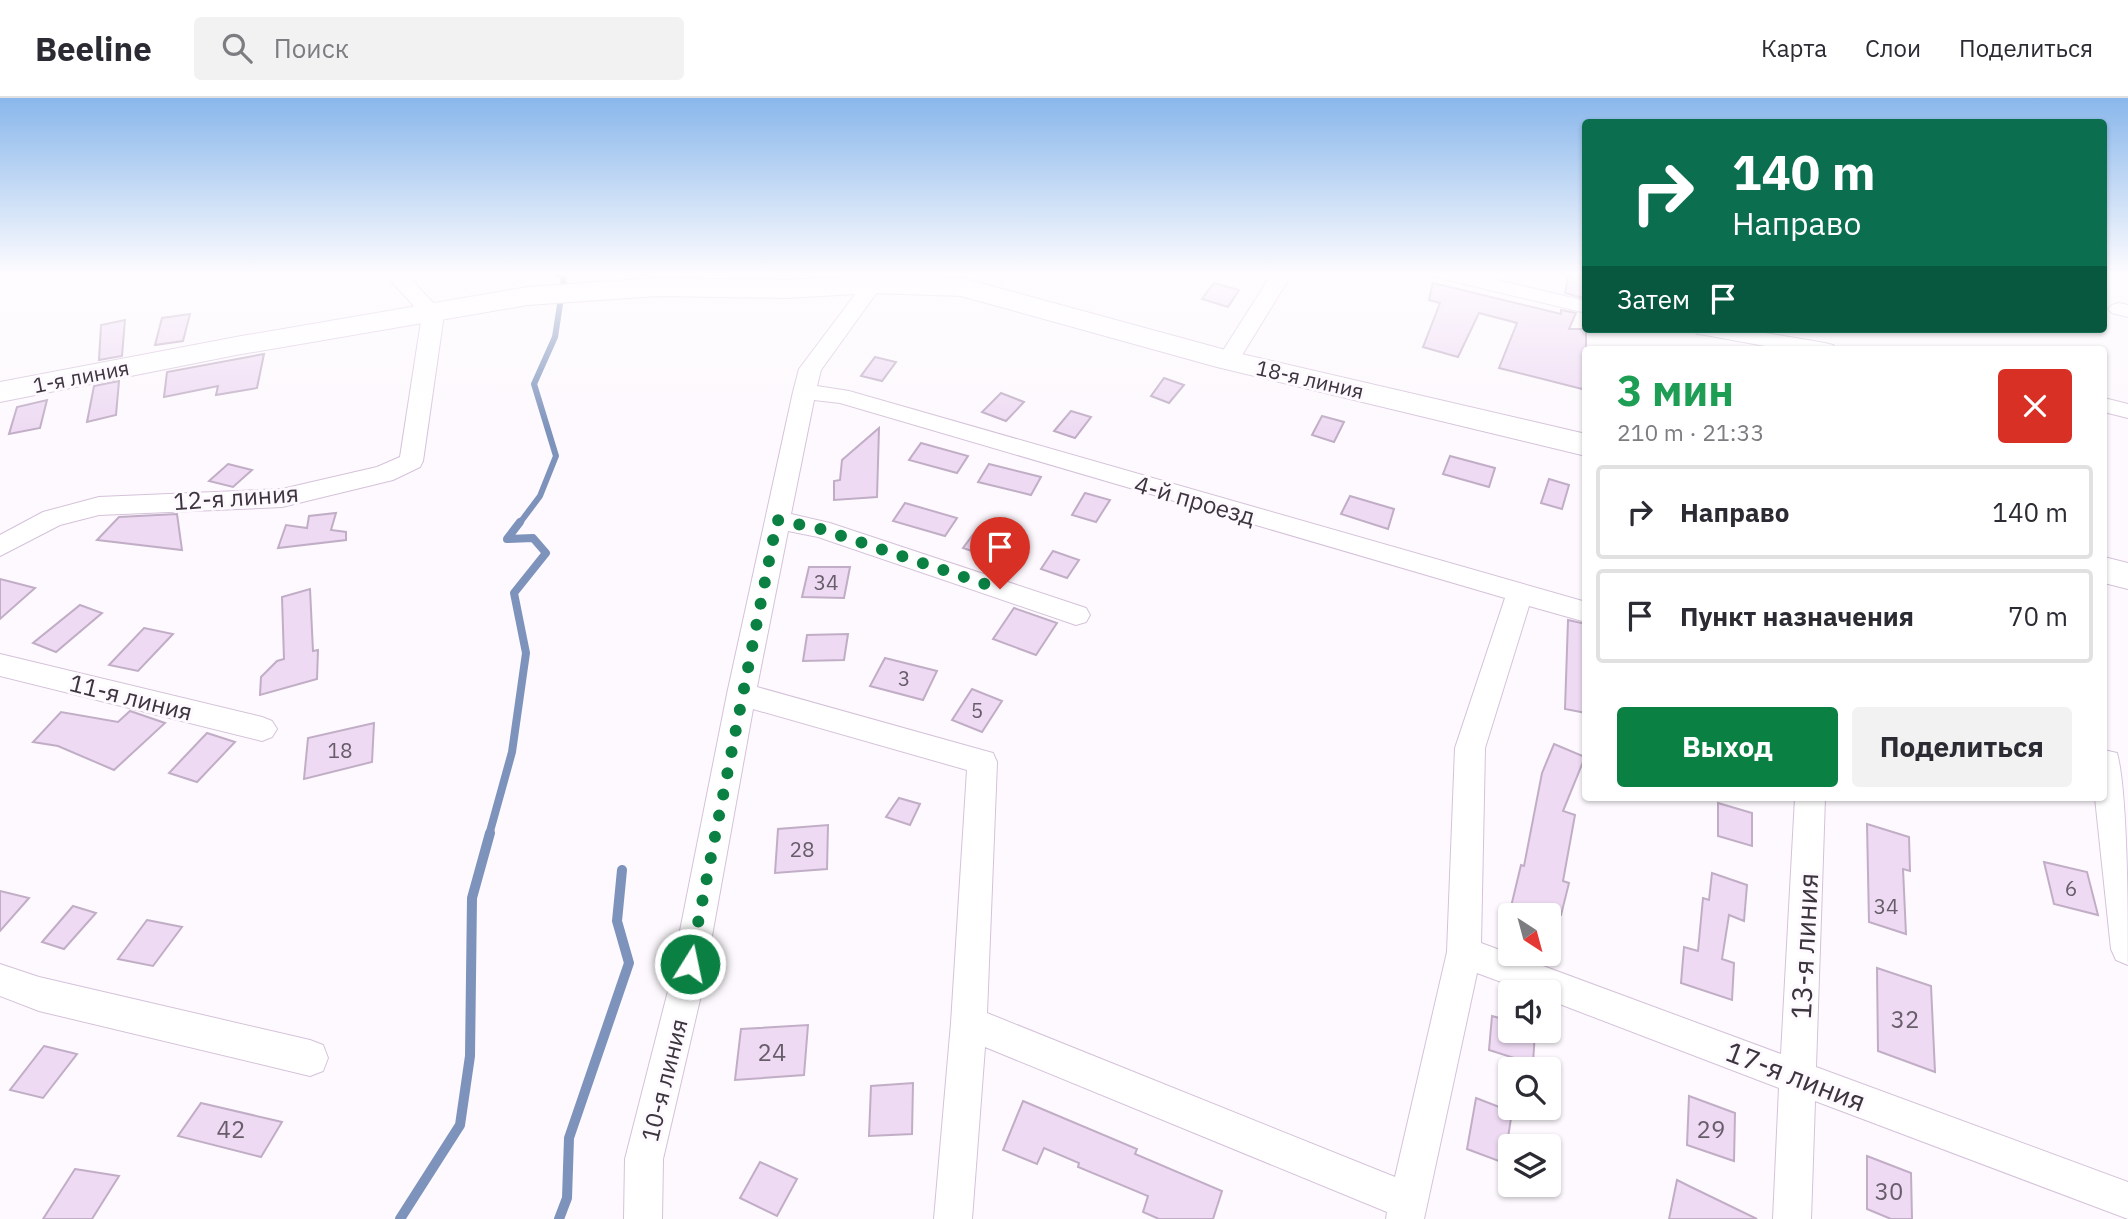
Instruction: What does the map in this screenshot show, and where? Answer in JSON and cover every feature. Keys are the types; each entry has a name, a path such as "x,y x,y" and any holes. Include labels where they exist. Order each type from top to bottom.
{"street":[{"name":"1-я линия","path":"0,392 359,324"},
{"name":"12-я линия","path":"0,547 52,518 99,506 282,498 384,474 411,461 431,324"},
{"name":"10-я линия","path":"643,1219 644,1159 685,991 741,694 804,392 810,369 846,324"},
{"name":"18-я линия","path":"1098,324 1228,360 1582,444"},
{"path":"1228,360 1250,324"},
{"path":"1728,333 1801,346"},
{"name":"4-й проезд","path":"804,392 841,396 1582,611"},
{"path":"2107,406 2128,411"},
{"path":"777,520 821,529 1076,615"},
{"path":"2107,571 2128,576"},
{"path":"969,1023 1407,1210 1464,952 1470,748 1520,593"},
{"name":"11-я линия","path":"0,665 262,729"},
{"path":"741,694 982,762 969,1023 953,1219"},
{"path":"2113,764 2128,949"},
{"name":"13-я линия","path":"1792,1219 1810,801"},
{"name":"17-я линия","path":"1464,952 2128,1201"},
{"path":"0,980 39,994 310,1058"}],"building":[{"path":"125,324 122,356 99,360 101,325"},
{"path":"160,324 187,324 183,341 155,345"},
{"path":"1432,324 1474,324 1458,357 1423,347"},
{"path":"1516,324 1571,324 1569,329 1582,329 1582,333 1586,333 1586,346 1582,346 1582,389 1499,368"},
{"path":"264,354 257,388 216,395 218,386 164,397 167,372"},
{"path":"875,357 896,362 882,381 861,376"},
{"path":"1164,378 1184,385 1169,403 1151,396"},
{"path":"119,381 116,415 87,422 94,386"},
{"path":"1001,393 1024,402 1006,421 982,412"},
{"path":"47,400 40,428 9,434 17,407"},
{"path":"1071,411 1091,417 1075,438 1054,431"},
{"path":"1322,416 1344,422 1334,442 1312,435"},
{"path":"879,428 877,497 834,500 834,481 840,480 842,460"},
{"path":"921,443 968,456 957,473 909,460"},
{"path":"1450,456 1495,468 1489,487 1443,474"},
{"path":"228,464 252,470 233,487 209,481"},
{"path":"989,464 1041,477 1031,495 978,482"},
{"path":"1549,479 1569,485 1562,509 1541,503"},
{"path":"1085,493 1110,500 1096,522 1072,515"},
{"path":"1350,496 1394,509 1388,529 1341,514"},
{"path":"905,503 957,518 945,536 893,521"},
{"path":"336,513 331,530 346,532 346,540 278,548 286,525 307,528 309,516"},
{"path":"177,514 182,550 97,540 119,517"},
{"path":"978,528 1000,535 986,556 963,548"},
{"path":"1053,551 1079,560 1067,578 1041,569"},
{"path":"809,567 850,567 844,598 802,597"},
{"path":"0,579 35,588 0,619"},
{"path":"310,589 313,651 318,650 317,679 260,695 261,677 277,661 284,659 282,597"},
{"path":"80,605 102,613 56,652 33,643"},
{"path":"1014,608 1057,623 1036,655 993,639"},
{"path":"1568,620 1582,623 1582,712 1565,709"},
{"path":"144,628 173,634 138,671 109,665"},
{"path":"848,634 844,660 803,661 807,635"},
{"path":"885,658 937,671 923,700 870,686"},
{"path":"972,689 1002,701 982,732 952,720"},
{"path":"130,711 165,723 114,770 58,746 33,742 61,712 118,722"},
{"path":"374,723 372,762 304,779 308,738"},
{"path":"207,733 235,742 197,782 169,773"},
{"path":"1554,744 1582,756 1582,764 1563,811 1575,815 1563,881 1569,883 1561,915 1561,903 1512,903 1521,865 1524,866 1542,773"},
{"path":"899,798 920,804 910,825 886,817"},
{"path":"1718,803 1752,813 1752,846 1718,836"},
{"path":"1867,824 1909,837 1910,871 1903,869 1906,934 1869,922"},
{"path":"828,825 827,869 775,873 778,829"},
{"path":"2044,862 2087,872 2098,915 2054,904"},
{"path":"1712,873 1747,885 1744,921 1729,915 1722,959 1734,963 1732,1000 1681,983 1684,947 1698,951 1703,898 1709,900"},
{"path":"0,891 29,898 0,931"},
{"path":"73,906 96,913 64,949 42,942"},
{"path":"147,920 182,927 153,966 118,959"},
{"path":"1877,968 1931,986 1935,1072 1878,1051"},
{"path":"1492,1016 1498,1018 1498,1043 1534,1043 1533,1057 1511,1057 1489,1050"},
{"path":"808,1025 804,1075 735,1080 741,1029"},
{"path":"44,1046 77,1054 43,1098 10,1090"},
{"path":"913,1083 912,1134 869,1136 871,1086"},
{"path":"1689,1096 1735,1113 1734,1161 1687,1145"},
{"path":"1476,1098 1498,1107 1498,1120 1511,1120 1509,1134 1498,1134 1498,1161 1467,1149"},
{"path":"1023,1101 1137,1149 1135,1154 1222,1191 1213,1219 1159,1219 1143,1212 1148,1196 1078,1167 1079,1163 1044,1148 1037,1164 1003,1150"},
{"path":"201,1103 282,1122 261,1157 178,1136"},
{"path":"1867,1156 1911,1173 1912,1219 1891,1219 1867,1209"},
{"path":"760,1162 797,1179 777,1216 740,1198"},
{"path":"75,1169 119,1176 92,1219 43,1219"},
{"path":"1677,1180 1691,1187 1757,1219 1669,1219"}],"waterway":[{"path":"519,524 540,496 556,456 534,384 555,337 557,324"},
{"path":"489,835 512,752 526,653 514,593 546,553 533,538 507,539 520,522"},
{"path":"400,1219 460,1125 470,1056 472,898 490,833"},
{"path":"559,1219 567,1198 569,1138 629,963 617,921 622,870"}],"route":[{"path":"690,964 777,520 821,529 1000,589"}]}
